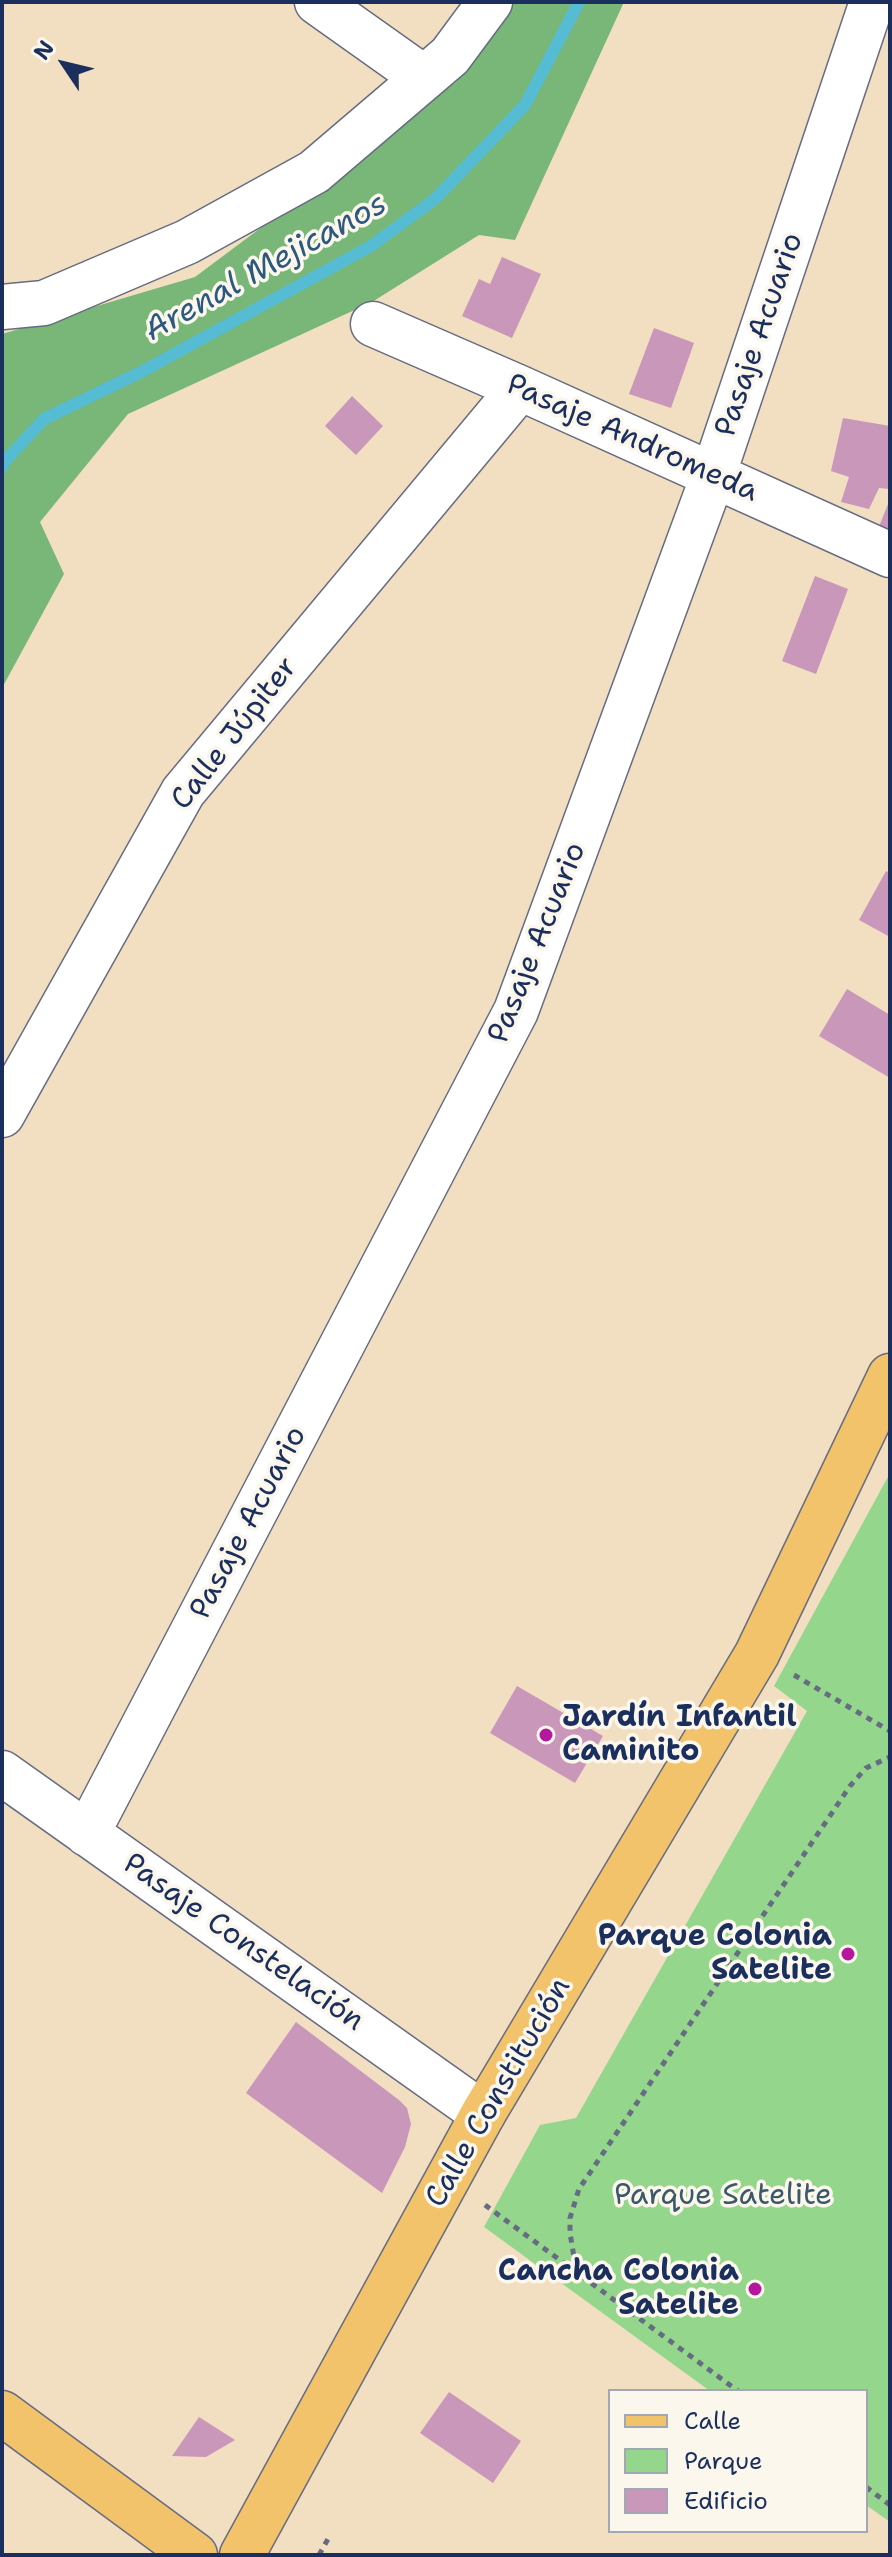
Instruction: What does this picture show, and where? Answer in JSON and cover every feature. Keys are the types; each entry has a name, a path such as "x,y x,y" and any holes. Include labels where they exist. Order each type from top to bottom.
{"main road":[{"name":"Calle Constitución","path":"242,2555 483,2114 757,1654 890,1376"},
{"path":"2,2413 195,2555"}],"street":[{"path":"317,2 424,78"},
{"path":"2,307 44,303 187,242 314,172 450,56 490,2"},
{"name":"Pasaje Acuario","path":"87,1834 516,1011 713,476 872,2"},
{"name":"Pasaje Andromeda","path":"373,324 890,555"},
{"name":"Calle Júpiter","path":"2,1115 183,792 520,388"},
{"name":"Pasaje Constelación","path":"2,1773 483,2114"}],"path":[{"path":"786,1671 890,1731"},
{"path":"584,2276 574,2257 570,2233 570,2218 579,2189 850,1786 866,1768 890,1757"},
{"path":"485,2205 735,2389"},
{"path":"868,2488 890,2505"},
{"path":"319,2555 328,2539"}],"green space":[{"path":"515,2 624,2 515,240 479,235 372,302 128,414 40,522 64,574 2,688 2,334 195,277 456,82"},
{"name":"Parque Satelite","path":"890,1473 890,2522 868,2506 868,2389 707,2389 484,2227 540,2125 576,2118 807,1711 774,1686"}],"building":[{"path":"502,257 541,274 512,338 462,316 479,279 490,284"},
{"path":"654,328 694,343 671,408 629,394"},
{"path":"352,396 383,426 356,455 325,426"},
{"path":"843,418 890,426 890,489 879,488 869,509 841,502 849,477 831,471"},
{"path":"890,499 890,534 878,529"},
{"path":"815,576 848,589 816,674 782,661"},
{"path":"886,871 890,873 890,937 859,920"},
{"path":"847,989 890,1015 890,1078 819,1036"},
{"name":"Jardín Infantil Caminito","path":"517,1686 603,1736 575,1783 490,1733"},
{"path":"296,2022 407,2108 411,2124 405,2147 382,2193 246,2093"},
{"path":"449,2392 521,2441 493,2483 420,2433"},
{"path":"199,2417 235,2440 206,2457 172,2456"}],"waterway":[{"name":"Arenal Mejicanos","path":"2,467 44,419 143,371 371,246 435,199 525,105 579,2"}],"place":[{"name":"Jardín Infantil Caminito","path":"546,1735"},
{"name":"Parque Colonia Satelite","path":"848,1954"},
{"name":"Cancha Colonia Satelite","path":"755,2289"}]}
